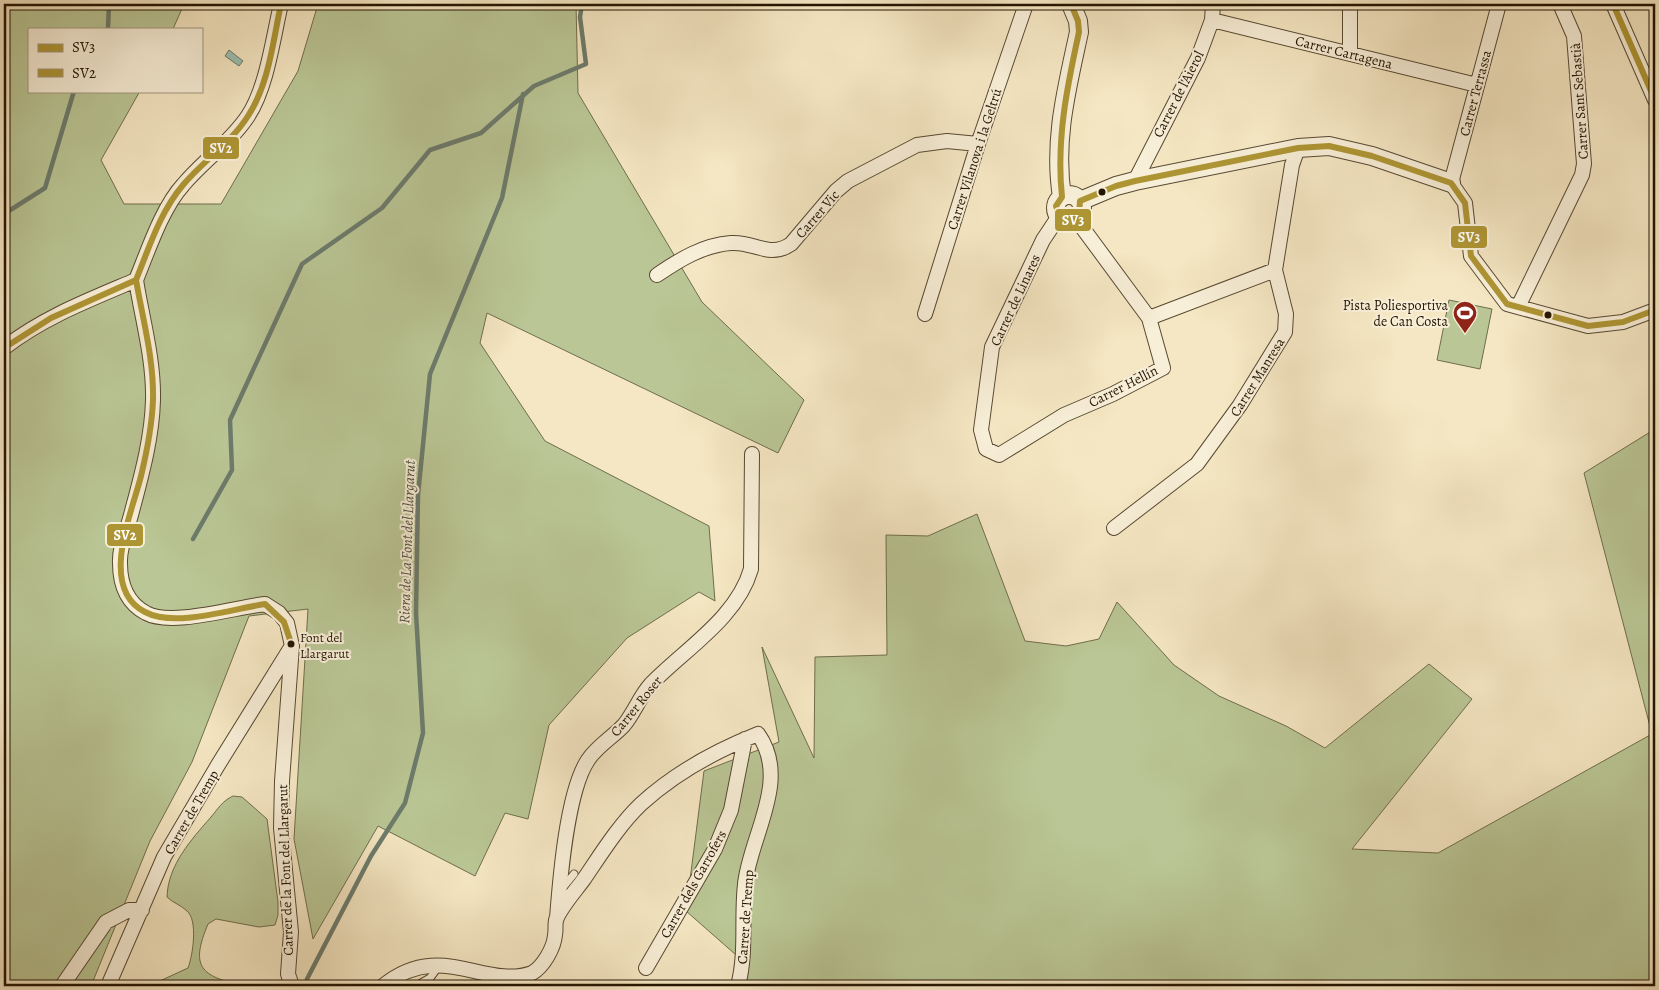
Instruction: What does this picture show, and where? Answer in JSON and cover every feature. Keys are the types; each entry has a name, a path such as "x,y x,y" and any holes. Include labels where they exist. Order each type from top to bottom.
{"street":[{"path":"4,348 27,330 63,311 136,280 166,211 181,186 230,138 248,115 260,90 281,4"},
{"name":"Carrer Vilanova i la Geltrú","path":"925,314 978,144 1026,4"},
{"path":"1062,197 1072,195 1080,200 1082,211 1068,217 1056,206 1062,197 1058,172 1060,122 1079,32 1078,21 1071,4"},
{"name":"Carrer de l'Aierol","path":"1135,181 1198,58 1212,20 1213,4"},
{"path":"1350,4 1350,54"},
{"name":"Carrer Terrassa","path":"1451,182 1499,4"},
{"name":"Carrer Sant Sebastià","path":"1518,307 1582,175 1584,164 1574,36 1560,4"},
{"path":"1614,4 1655,100"},
{"name":"Carrer Cartagena","path":"1212,20 1477,84"},
{"name":"Carrer Vic","path":"657,275 684,257 717,244 734,242 768,252 784,249 791,244 836,191 848,181 918,146 947,141 978,144"},
{"path":"1080,200 1135,181 1298,148 1329,146 1372,156 1451,182 1465,202 1471,256 1507,304 1588,326 1623,322 1655,310"},
{"name":"Carrer Manresa","path":"1114,528 1196,464 1240,405 1285,332 1286,314 1275,270 1292,165 1298,148"},
{"name":"Carrer Hellín","path":"986,449 999,455 1064,415 1113,394 1163,368 1149,318 1068,217"},
{"name":"Carrer de Linares","path":"986,449 981,430 992,347 1043,240 1068,217"},
{"path":"1149,318 1275,270"},
{"name":"Carrer de la Font del Llargarut","path":"136,280 149,356 153,398 150,434 119,561 122,583 131,603 147,614 164,619 265,604 279,613 287,623 292,646 282,781 282,828 291,932 288,974 292,986"},
{"name":"Carrer Roser","path":"556,920 561,871 578,780 589,759 624,725 649,686 723,616 746,586 751,569 752,454"},
{"name":"Carrer de Tremp","path":"108,986 164,857 218,765 292,646"},
{"path":"383,986 396,975 415,968 438,967 508,979 532,973 546,959 555,938 556,920 606,846 640,805 671,779 717,750 752,737"},
{"name":"Carrer de Tremp","path":"738,986 744,962 744,885 747,868 765,815 770,769 766,746 752,737"},
{"name":"Carrer dels Garrofers","path":"646,968 715,849 732,810 752,737"},
{"path":"62,986 106,922 130,910 142,910"}],"lane":[{"path":"559,893 574,874"},
{"path":"416,986 430,978 438,967"}],"green space":[{"path":"4,4 184,4 173,28 28,28 28,92 139,92 101,160 124,204 221,204 298,71 318,4 576,4 578,93 702,302 804,400 778,453 487,313 480,343 545,441 709,526 715,601 699,592 627,638 549,725 528,819 505,813 475,876 378,826 313,939 294,839 308,609 249,616 192,762 150,841 91,986 4,986"},
{"name":"Pista Poliesportiva de Can Costa","path":"1449,300 1492,309 1480,369 1437,360"},
{"path":"1655,429 1655,986 739,986 744,962 686,911 704,771 779,742 762,647 814,758 815,657 887,655 886,535 928,536 977,514 1025,641 1066,646 1099,639 1117,602 1174,665 1219,696 1286,726 1325,748 1429,664 1472,699 1352,849 1438,853 1652,734 1584,473"},
{"path":"233,796 242,797 267,819 278,902 278,915 275,925 259,927 216,919 208,924 200,950 200,960 203,967 217,978 244,986 149,986 188,968 193,947 192,922 187,911 167,897 168,885 176,864 189,844 220,805"}],"shaded area":[{"path":"229,50 243,61 239,66 225,56"}],"waterway":[{"path":"108,28 109,4"},
{"name":"Riera de La Font del Llargarut","path":"193,539 232,470 230,420 302,264 382,208 430,150 481,133 534,86 586,64 580,17 582,4"},
{"path":"4,214 45,188 74,92"},
{"name":"Riera de La Font del Llargarut","path":"307,979 371,856 405,803 423,733 416,613 418,495 430,374 502,198 523,94"}],"transit line":[{"name":"SV2","path":"136,280 156,231 175,196 191,176 241,126 255,104 266,76 281,4"},
{"name":"SV3","path":"1071,4 1078,21 1079,32 1064,114 1060,155 1062,197 1056,206 1059,216 1073,220 1079,215 1080,201 1116,186 1135,181 1298,148 1329,146 1372,156 1451,183 1465,203 1471,256 1507,304 1588,326 1623,322 1655,310"},
{"name":"SV3","path":"1613,4 1655,100"},
{"name":"SV2","path":"136,280 150,355 153,400 145,457 122,549 121,568 123,586 131,601 145,612 172,618 204,616 265,604 284,622 292,646"},
{"name":"SV2","path":"4,348 51,318 136,280"}],"place":[{"name":"Pista Poliesportiva de Can Costa","path":"1465,334"},
{"name":"Font del Llargarut","path":"291,644"}]}
